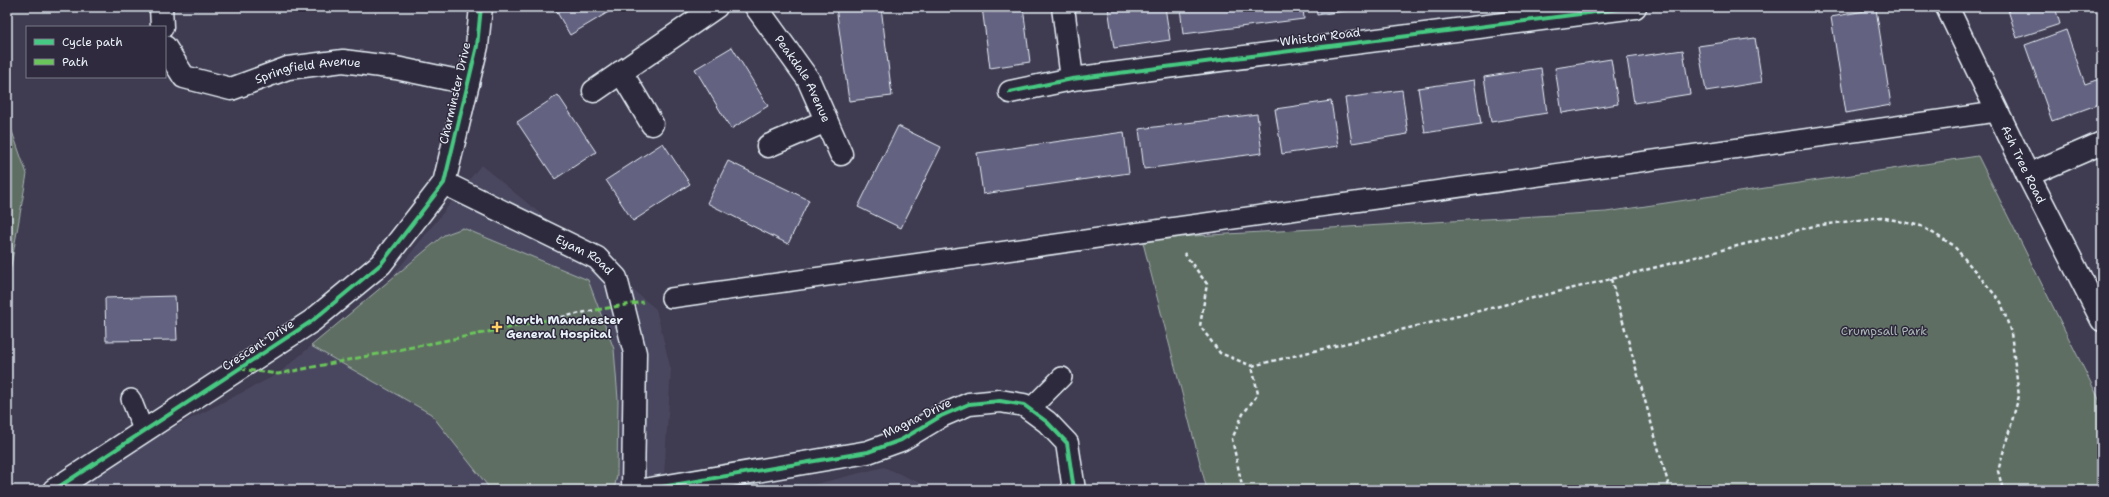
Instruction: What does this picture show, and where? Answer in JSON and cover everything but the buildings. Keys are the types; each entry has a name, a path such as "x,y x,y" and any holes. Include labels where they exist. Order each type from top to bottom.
{"street":[{"path":"161,7 162,26"},
{"name":"Charminster Drive","path":"444,184 477,46 481,7"},
{"path":"594,91 716,7"},
{"name":"Peakdale Avenue","path":"756,7 808,79 841,154"},
{"path":"1063,7 1072,79"},
{"name":"Whiston Road","path":"1010,92 1072,79 1635,7"},
{"name":"Ash Tree Road","path":"1947,7 1996,112 2102,320"},
{"name":"Springfield Avenue","path":"166,49 184,77 231,89 288,68 343,61 396,68 468,83"},
{"path":"621,72 652,124"},
{"path":"768,146 826,121"},
{"path":"2028,175 2102,143"},
{"name":"Crescent Drive","path":"54,490 318,316 381,264 444,184"},
{"name":"Eyam Road","path":"444,184 597,258 616,278 635,353 633,490"},
{"name":"Magna Drive","path":"644,490 868,452 901,440 940,416 969,404 1000,400 1024,405 1047,422 1066,443 1074,490"}],"lane":[{"path":"671,298 1165,227 1996,112"},
{"path":"1030,409 1062,377"},
{"path":"131,399 144,432"}],"path":[{"path":"1165,227 1207,284 1200,326 1220,353 1252,366 1611,279 1814,226 1881,217 1921,226 1953,245 1977,271 2001,302 2011,333 2019,396 1998,471 2003,490"},
{"path":"1611,279 1670,490"},
{"path":"548,320 596,310"},
{"path":"1243,490 1232,438 1243,414 1258,394 1252,366"}],"shaded area":[{"name":"North Manchester General Hospital","path":"481,165 656,309 671,370 663,490 51,490 278,374 391,278"},
{"path":"884,467 934,489 792,490"}],"green space":[{"path":"7,117 27,174 7,289"},
{"name":"Crumpsall Park","path":"1978,156 2102,405 2102,490 1207,490 1142,239 1606,212"},
{"path":"463,228 588,280 614,349 618,399 617,475 614,490 491,490 431,414 311,346 444,235"}],"marked path":[{"path":"596,310 643,302"},
{"path":"240,369 278,374 548,320"}],"cycle path":[{"path":"54,490 312,321 381,264 444,183 477,46 481,7"},
{"path":"1010,92 1072,79 1635,7"},
{"path":"644,490 868,452 901,440 941,416 969,404 1000,401 1024,405 1047,422 1067,443 1074,490"}],"place":[{"name":"North Manchester General Hospital","path":"497,327"}]}
